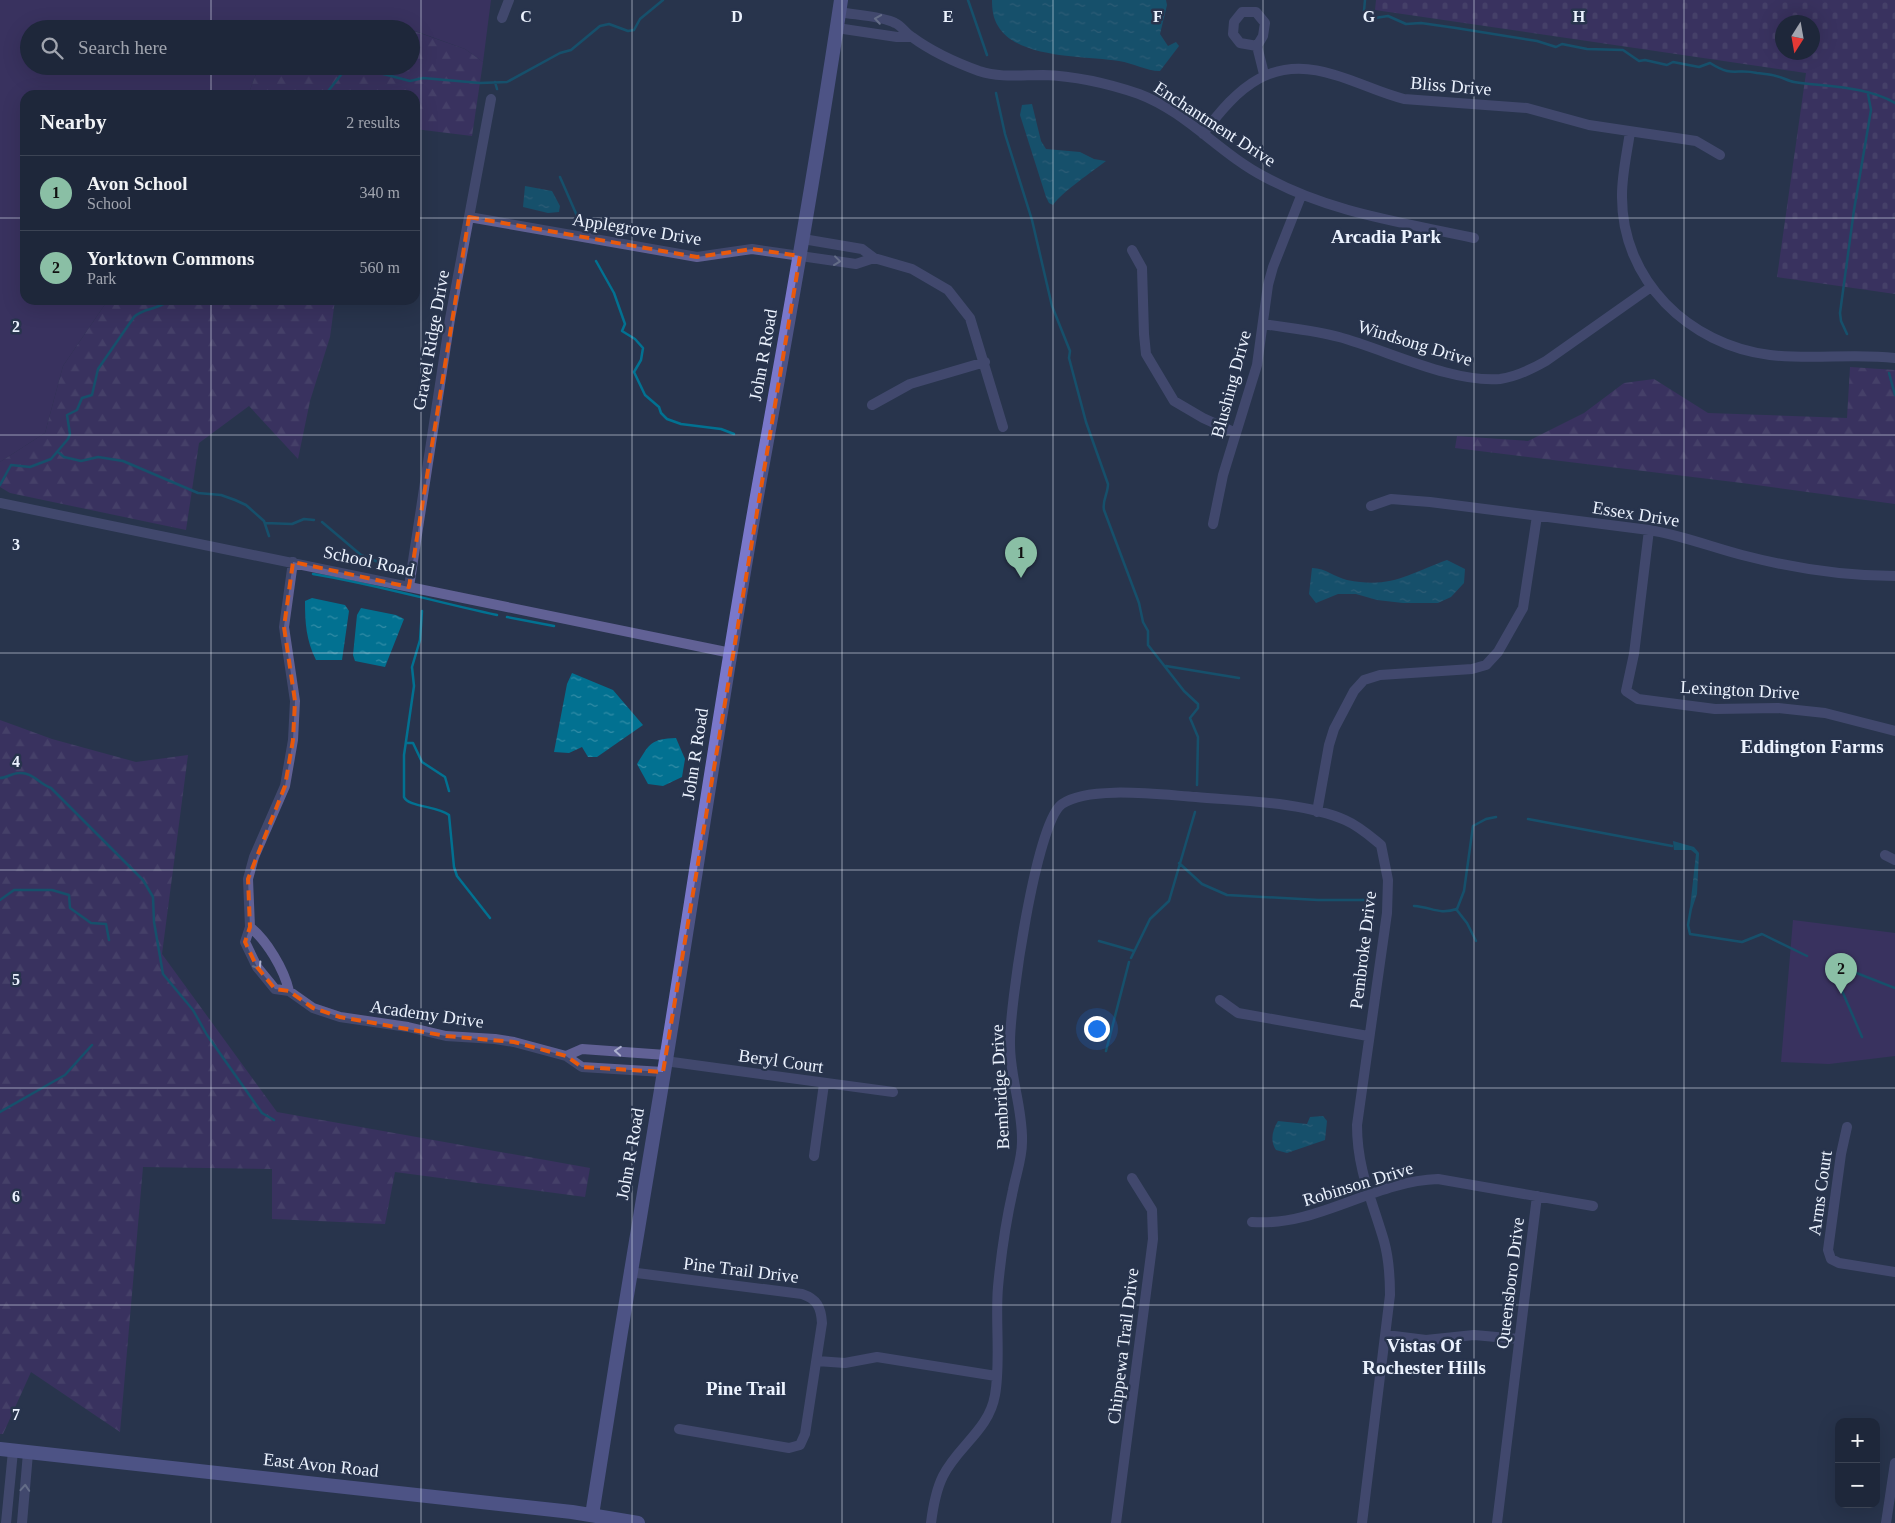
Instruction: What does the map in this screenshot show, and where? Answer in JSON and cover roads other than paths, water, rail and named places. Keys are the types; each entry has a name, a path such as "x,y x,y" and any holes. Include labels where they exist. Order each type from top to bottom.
{"main road":[{"name":"John R Road","path":"592,1515 629,1272 665,1063 731,653 803,240 840,6"},
{"name":"East Avon Road","path":"7,1450 592,1515 638,1523"}],"street":[{"path":"502,18 509,0"},
{"name":"Enchantment Drive","path":"840,6 893,21 903,28 910,37 960,64 981,72 999,76 1044,75 1113,86 1140,95 1170,110 1244,165 1301,196 1354,212 1474,238"},
{"name":"Enchantment Drive","path":"837,28 897,38 910,37"},
{"path":"1257,46 1264,74"},
{"name":"Bliss Drive","path":"1203,134 1224,106 1244,87 1264,74 1297,69 1319,70 1404,99 1527,108 1589,125 1696,141 1720,155"},
{"name":"Gravel Ridge Drive","path":"409,587 450,319 491,99"},
{"path":"1630,132 1622,196 1624,224 1637,261 1651,287 1675,315 1692,328 1714,340 1739,349 1773,356 1852,355 1895,358"},
{"name":"Blushing Drive","path":"1212,524 1223,475 1257,365 1273,267 1301,196"},
{"name":"Applegrove Drive","path":"469,217 697,257 752,249 856,264 874,258"},
{"path":"803,240 862,249 874,258 912,269 948,290 970,318 985,362 1003,427"},
{"path":"1132,250 1142,268 1146,354 1174,401 1236,433"},
{"name":"Windsong Drive","path":"1263,324 1337,336 1457,375 1479,380 1502,379 1527,371 1546,362 1651,287"},
{"path":"872,405 910,384 985,362"},
{"name":"Essex Drive","path":"1371,506 1391,499 1430,502 1650,530 1670,533 1743,556 1804,568 1895,576"},
{"name":"School Road","path":"0,503 731,653"},
{"path":"1317,812 1329,745 1334,729 1354,691 1364,680 1380,676 1472,669 1486,665 1498,652 1523,608 1537,516"},
{"name":"Lexington Drive","path":"1650,530 1634,654 1626,691 1638,699 1708,708 1799,709 1825,713 1895,731"},
{"name":"Academy Drive","path":"293,562 284,627 296,700 293,740 285,786 254,857 248,879 250,927 245,942 257,967 275,989 289,991 313,1008 340,1017 408,1027 446,1036 495,1039 566,1056 582,1067 665,1063"},
{"name":"Bembridge Drive","path":"931,1523 934,1503 943,1476 953,1460 979,1433 991,1413 996,1393 998,1285 1007,1219 1022,1144 1022,1122 1011,1063 1010,1028 1037,858 1052,818 1060,804 1076,798 1116,791 1245,801 1317,812"},
{"name":"Pembroke Drive","path":"1317,812 1347,821 1381,845 1388,880 1387,913 1368,1036 1357,1134 1357,1151 1368,1196 1384,1243 1390,1273 1386,1335 1362,1523"},
{"path":"1885,856 1895,860"},
{"path":"250,927 259,935 286,977 289,991"},
{"path":"1220,1000 1238,1013 1368,1036"},
{"name":"Academy Drive","path":"566,1056 582,1049 665,1063"},
{"name":"Beryl Court","path":"665,1063 893,1092"},
{"path":"814,1156 824,1084"},
{"name":"Arms Court","path":"1848,1127 1841,1154 1828,1250 1831,1259 1839,1262 1895,1272"},
{"name":"Chippewa Trail Drive","path":"1116,1523 1153,1238 1152,1210 1132,1178"},
{"name":"Robinson Drive","path":"1252,1222 1272,1223 1297,1220 1415,1180 1438,1179 1593,1206"},
{"name":"Queensboro Drive","path":"1497,1523 1537,1196"},
{"name":"Pine Trail Drive","path":"629,1272 781,1291 812,1298 822,1311 817,1361 805,1434 800,1445 789,1448 679,1429"},
{"path":"1386,1335 1426,1340 1474,1335 1519,1339"},
{"path":"817,1361 845,1363 877,1357 996,1376"},
{"path":"6,1523 7,1450"},
{"path":"22,1523 28,1452"},
{"path":"1886,1523 1895,1463"}],"water":[{"path":"992,0 1166,0 1167,5 1160,34 1168,46 1176,42 1179,46 1160,71 1119,61 1053,54 1036,50 1020,45 1007,37 995,20"},
{"path":"1032,104 1041,141 1046,149 1080,152 1094,159 1106,161 1070,188 1053,205 1049,203 1046,197 1020,115 1022,105"},
{"path":"525,186 552,191 560,206 559,212 548,213 523,207"},
{"path":"1447,560 1465,569 1464,583 1451,597 1438,603 1403,603 1377,600 1356,594 1338,594 1316,603 1309,594 1312,568 1322,569 1347,580 1376,583 1399,579"},
{"path":"312,598 345,605 349,611 342,660 316,660 308,638 305,617 305,601"},
{"path":"361,608 396,615 404,619 385,667 355,661 353,655 357,615"},
{"path":"572,673 613,690 643,725 597,757 588,757 582,747 569,753 554,752 567,684"},
{"path":"676,738 685,759 682,777 663,786 648,784 637,764 648,747 656,741"},
{"path":"1673,841 1694,847 1699,853 1697,894 1692,909 1690,908 1696,854 1691,850 1674,850"},
{"path":"1323,1116 1327,1121 1325,1140 1287,1153 1276,1150 1272,1136 1278,1121 1307,1124 1310,1117"}],"waterway":[{"path":"387,75 410,81 423,78 480,83 507,82 560,53 571,50 600,26 609,24 628,31 634,30 640,19 663,0"},
{"path":"968,0 987,55"},
{"path":"1365,0 1364,11 1372,13 1375,18 1388,16 1406,24 1421,23 1456,28 1537,41 1556,47 1562,44 1587,49 1623,50 1639,61 1645,60 1667,65 1673,62 1699,67 1710,63 1724,70 1769,74 1794,82 1859,90 1884,97 1895,103"},
{"path":"329,90 341,75"},
{"path":"495,82 497,89"},
{"path":"996,93 1005,134 1032,220 1052,306 1070,351 1069,358 1086,422 1108,484 1104,510 1139,603 1143,622 1148,631 1148,645 1184,691 1198,704 1198,708 1190,718 1198,737 1197,785"},
{"path":"1847,334 1841,321 1840,313 1854,210 1871,110 1868,94"},
{"path":"560,177 581,225"},
{"path":"596,261 614,293 625,324 622,331 635,339 643,348 641,360 634,372 645,395 659,407 661,413 667,419 681,424 721,429 734,434"},
{"path":"0,485 11,465 30,467 51,459 70,434 67,415 77,410 82,398 92,395 98,369 134,317 161,305"},
{"path":"1889,373 1895,395"},
{"path":"58,452 64,457 81,461 98,457 123,461 198,493 221,495 235,500 246,505 264,521 269,536"},
{"path":"265,523 292,524 304,519 314,520"},
{"path":"322,522 361,555 388,566"},
{"path":"313,574 497,615"},
{"path":"422,611 420,640 412,667 414,686 404,755 404,797 411,803 449,815 454,867 457,876 490,918"},
{"path":"507,617 554,626"},
{"path":"1166,666 1239,678"},
{"path":"406,743 413,743 422,762 445,777 449,791"},
{"path":"0,778 16,773 24,773 51,788 143,880 153,897 154,922 163,974 193,1010 207,1035 262,1113 274,1120"},
{"path":"1131,958 1150,919 1169,901 1195,812"},
{"path":"1414,906 1440,911 1457,909 1464,891 1473,826 1486,819 1496,817"},
{"path":"1528,819 1672,846"},
{"path":"1179,863 1202,884 1227,895 1318,900 1365,900"},
{"path":"0,900 14,890 52,890 69,895 70,908 91,923 106,924 109,940"},
{"path":"1691,908 1688,925 1690,934 1742,942 1762,934 1807,956"},
{"path":"1456,909 1467,923 1476,941"},
{"path":"1099,941 1134,951"},
{"path":"1106,1051 1129,962"},
{"path":"1830,963 1862,1037"},
{"path":"1831,963 1895,988"},
{"path":"0,1112 65,1075 92,1045"}],"place":[{"name":"Avon School","path":"1021,578"},
{"name":"Yorktown Commons","path":"1841,994"}],"district":[{"name":"Arcadia Park","path":"1386,236"},
{"name":"Eddington Farms","path":"1812,746"},
{"name":"Vistas Of Rochester Hills","path":"1424,1356"},
{"name":"Pine Trail","path":"746,1388"}]}
